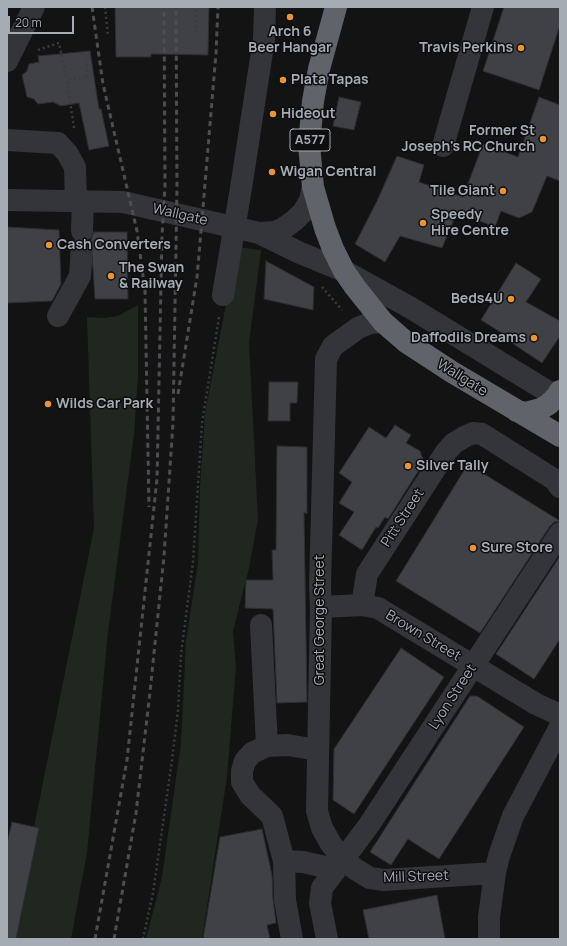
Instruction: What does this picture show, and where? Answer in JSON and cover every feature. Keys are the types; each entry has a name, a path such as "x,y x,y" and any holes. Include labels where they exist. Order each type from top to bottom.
{"highway":[{"name":"A577","path":"336,7 319,69 313,101 309,145 313,187 333,250 344,271"},
{"name":"Wallgate","path":"344,271 383,322 406,342 452,372 560,436"},
{"path":"516,411 526,413 534,412 549,404 559,396"}],"street":[{"path":"8,60 34,7"},
{"path":"223,295 264,39 265,7"},
{"path":"443,146 484,7"},
{"path":"7,140 58,143 68,153 75,167 80,201 82,231"},
{"path":"259,233 275,232 295,220 303,212 310,200 313,187"},
{"name":"Wallgate","path":"7,200 123,202 259,233 298,252 344,271 411,308 559,396"},
{"path":"58,316 80,276 81,262"},
{"name":"Great George Street","path":"338,864 331,844 322,828 317,810 321,608 320,586 326,359 332,346 358,328 370,323 383,322"},
{"name":"Pitt Street","path":"362,605 367,574 446,452 453,444 464,437 473,433 482,434 555,480 560,488"},
{"name":"Lyon Street","path":"338,864 369,825 560,532"},
{"name":"Brown Street","path":"321,608 362,605 378,608 536,704 560,715"},
{"path":"260,625 267,746"},
{"path":"489,939 489,917 495,873 513,816 560,728"},
{"path":"292,939 285,900 284,861 272,816 250,795 242,782 242,771 245,761 252,753 267,746 287,745 318,750"},
{"path":"284,861 338,864"},
{"path":"327,939 320,895 322,888 338,864"},
{"name":"Mill Street","path":"338,864 355,870 370,878 384,880 495,873"}],"path":[{"path":"106,7 108,34"},
{"path":"196,7 196,32"},
{"path":"8,60 59,43 67,80 75,133 68,153"},
{"path":"67,80 88,77 85,58"},
{"path":"143,939 153,893 172,760 178,710 181,654 192,562 202,423 223,295"}],"shaded area":[{"path":"237,247 261,250 249,343 258,520 249,568 233,631 236,666 227,777 202,939 146,939 162,877 181,743 186,641 198,563 200,487 205,413"},
{"path":"138,305 138,376 134,434 108,632 87,853 71,939 16,939 39,828 34,827 94,528 87,317 104,318 118,316"}],"building":[{"path":"115,7 209,7 208,55 151,54 151,57 116,57"},
{"name":"Travis Perkins","path":"504,7 560,7 560,25 539,90 483,71"},
{"path":"90,51 99,109 101,109 109,146 89,150 79,103 61,106 53,102 38,104 34,99 27,97 22,75 27,71 29,64 39,62 38,56"},
{"path":"339,97 361,102 354,130 333,126"},
{"path":"539,97 560,105 560,181 547,176 532,212 519,218 501,211 495,227 457,212 442,248 400,236 385,262 355,244 377,201 397,156 424,165 419,182 463,197 483,144 518,157"},
{"path":"7,227 59,230 61,284 52,301 7,303"},
{"name":"The Swan & Railway","path":"94,232 127,232 128,299 95,299 91,239"},
{"path":"266,261 314,287 313,310 264,299"},
{"path":"516,263 541,279 526,302 560,321 560,336 542,363 509,341 510,338 481,320"},
{"path":"269,382 298,382 297,403 290,403 290,421 268,421"},
{"path":"395,425 411,435 406,443 420,451 424,462 388,519 385,517 378,528 376,527 362,550 339,535 354,512 339,503 352,482 339,473 369,427 386,438"},
{"path":"277,446 307,447 307,514 304,512 307,702 277,703 273,609 245,608 246,580 273,580 272,550 276,550"},
{"name":"Sure Store","path":"468,464 560,521 554,522 550,526 480,633 396,581"},
{"path":"560,556 560,639 534,679 496,654"},
{"path":"401,648 444,677 354,814 333,800 334,749"},
{"path":"470,696 477,696 524,727 439,859 408,839 391,865 370,852"},
{"path":"12,822 39,828 16,939 7,939 7,844"},
{"path":"262,829 272,875 276,923 267,925 270,939 203,939 220,837"},
{"path":"437,895 445,939 369,939 363,910"}],"tunnel":[{"path":"81,262 82,231"}],"railway":[{"path":"92,7 103,84 137,231 145,291 149,507"},
{"path":"95,939 127,760 157,479 162,235 165,187 164,7"},
{"path":"114,939 136,813 150,692 164,556 173,423 177,188 176,7"},
{"path":"178,394 197,277 216,53 218,7"}],"place":[{"name":"Arch 6 Beer Hangar","path":"290,17"},
{"name":"Travis Perkins","path":"521,48"},
{"name":"Plata Tapas","path":"283,80"},
{"name":"Hideout","path":"273,114"},
{"name":"Former St Joseph's RC Church","path":"543,139"},
{"name":"Wigan Central","path":"272,172"},
{"name":"Tile Giant","path":"503,191"},
{"name":"Speedy Hire Centre","path":"423,223"},
{"name":"Cash Converters","path":"49,245"},
{"name":"The Swan & Railway","path":"111,276"},
{"name":"Beds4U","path":"511,299"},
{"name":"Daffodils Dreams","path":"534,338"},
{"name":"Wilds Car Park","path":"48,404"},
{"name":"Silver Tally","path":"408,466"},
{"name":"Sure Store","path":"473,548"}]}
